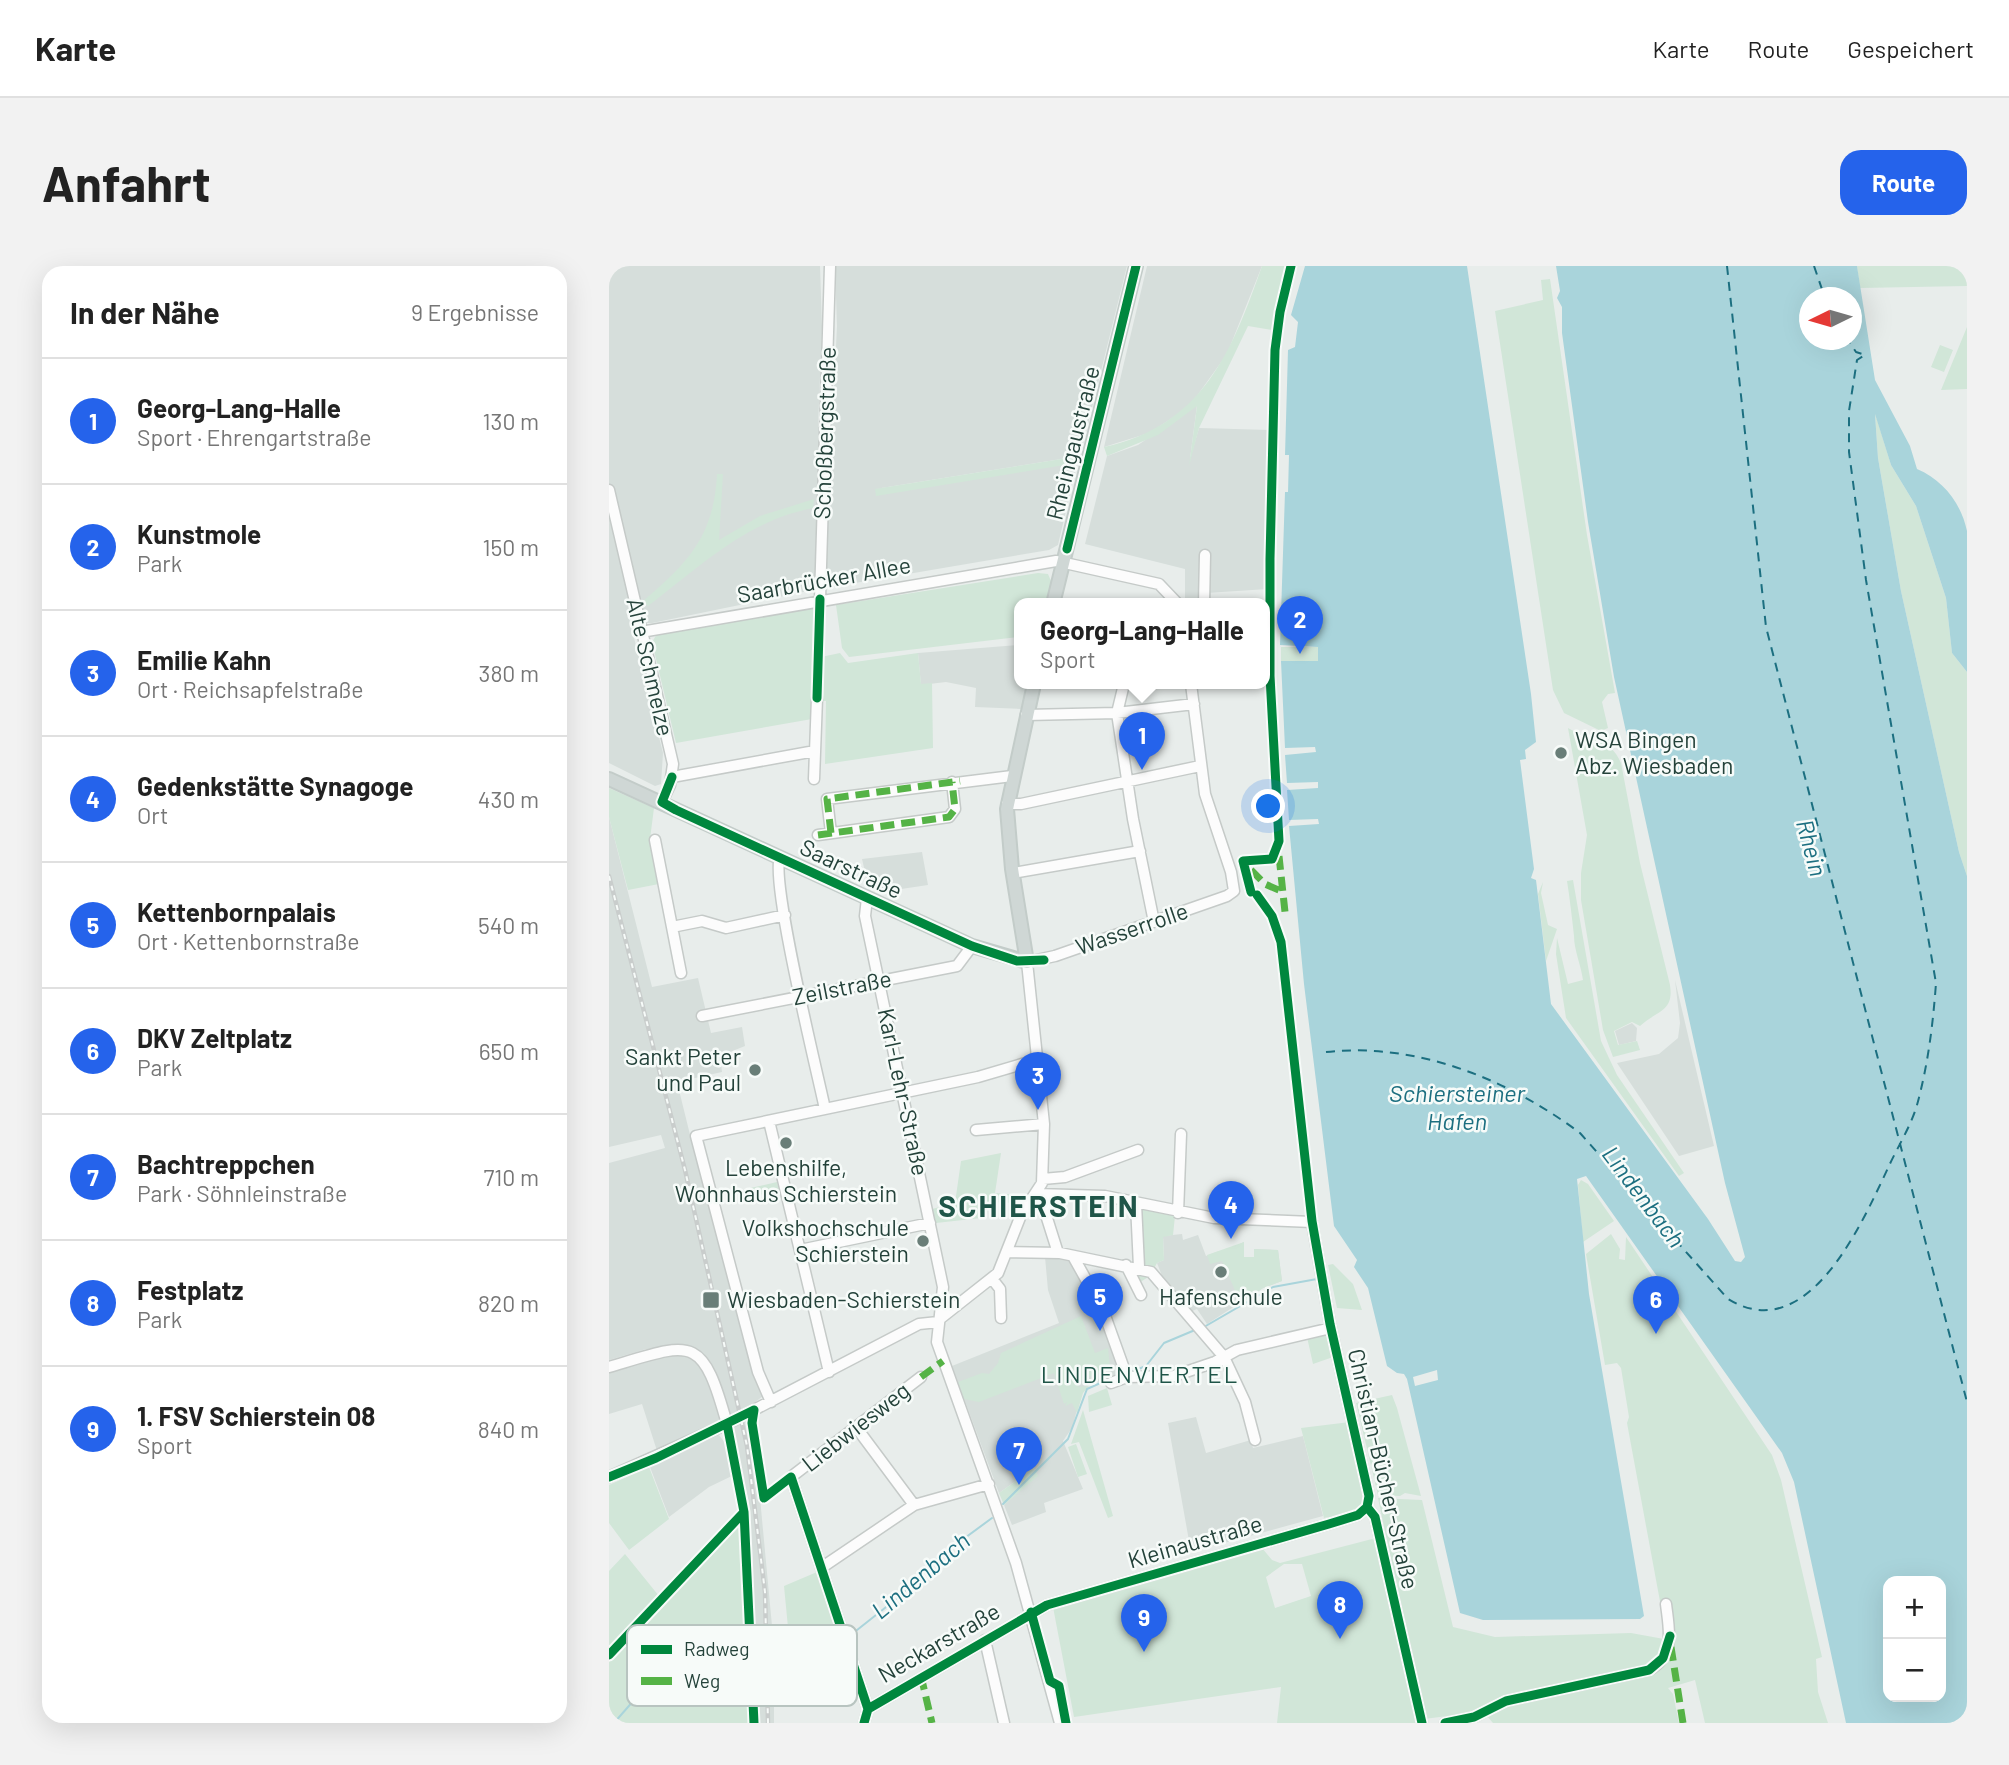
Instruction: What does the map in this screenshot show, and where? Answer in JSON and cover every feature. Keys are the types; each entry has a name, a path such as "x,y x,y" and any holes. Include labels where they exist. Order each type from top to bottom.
{"main road":[{"name":"Rheingaustraße","path":"1055,598 1136,266"},
{"path":"1027,962 1007,821 1011,776 1033,689"},
{"name":"Saarstraße","path":"609,779 972,946 1027,962"},
{"path":"1000,956 1017,951 1023,936"}],"street":[{"name":"Schoßbergstraße","path":"820,599 830,266"},
{"name":"Alte Schmelze","path":"609,490 670,752 672,777 662,802"},
{"path":"1204,598 1205,555"},
{"name":"Saarbrücker Allee","path":"641,632 820,599 1064,562"},
{"path":"1064,562 1159,584 1172,598"},
{"path":"1123,689 1117,713 1154,922"},
{"path":"1008,804 1200,766 1192,689"},
{"path":"814,779 817,698"},
{"path":"1026,715 1117,713 1193,704"},
{"path":"672,777 815,751"},
{"name":"Wasserrolle","path":"1027,962 1055,956 1234,891 1231,873 1207,805 1200,766"},
{"path":"831,833 827,799 1011,776"},
{"path":"818,835 950,817 955,809 951,782"},
{"path":"655,841 681,973"},
{"path":"1013,873 1140,851"},
{"path":"780,858 776,869 825,1109"},
{"name":"Karl-Lehr-Straße","path":"867,898 865,916 943,1287 938,1345 989,1484 1031,1612 1060,1723"},
{"path":"672,927 702,921 726,928 785,915"},
{"name":"Zeilstraße","path":"702,1016 957,966 972,946"},
{"path":"609,1477 727,1424 919,1324 938,1322 963,1298 993,1279 1023,1211 1037,1194 1043,1180 1044,1124 1027,962"},
{"path":"771,1402 758,1373 696,1136 978,1077 1039,1059"},
{"path":"769,1121 829,1372"},
{"path":"976,1130 1044,1124"},
{"path":"1037,1194 1097,1195 1178,1213 1181,1134"},
{"path":"1043,1180 1065,1177 1138,1150"},
{"path":"1049,1195 1047,1215 1058,1253"},
{"path":"1136,1203 1139,1267"},
{"name":"Christian-Bücher-Straße","path":"1178,1213 1244,1220 1312,1222 1329,1328 1369,1496 1367,1507 1375,1517 1422,1723"},
{"path":"800,1250 930,1223"},
{"path":"1007,1252 1058,1253 1074,1258 1139,1267 1154,1275 1198,1330 1224,1357 1245,1402 1255,1440"},
{"path":"1074,1258 1103,1310 1126,1374"},
{"path":"1126,1265 1141,1295"},
{"path":"993,1279 1000,1289 1001,1318"},
{"path":"943,1287 953,1296 963,1298"},
{"path":"1111,1383 1126,1374 1166,1378 1224,1357 1233,1351 1329,1328"},
{"path":"609,1367 674,1349 694,1354 712,1374 727,1424"},
{"name":"Liebwiesweg","path":"821,1569 792,1477 921,1377"},
{"path":"856,1427 914,1505"},
{"path":"840,1625 821,1569 914,1505 989,1484"},
{"name":"Kleinaustraße","path":"1031,1612 1065,1599 1358,1515 1367,1507"},
{"path":"1445,1723 1474,1717 1506,1700 1649,1670 1660,1663 1668,1648 1666,1604"},
{"name":"Neckarstraße","path":"868,1709 1031,1612"},
{"path":"985,1640 1004,1723"},
{"path":"857,1676 868,1709 864,1723"}],"shaded area":[{"path":"609,266 820,266 822,327 818,427 832,428 837,326 835,266 1127,266 1080,456 875,489 1077,463 1058,545 1049,550 808,591 652,623 647,623 642,607 627,610 663,753 661,784 655,786 609,763"},
{"path":"1147,266 1262,266 1227,354 1189,407 1149,433 1104,447"},
{"path":"1197,405 1190,459 1199,428 1270,430 1268,589 1206,593 1203,598 1185,598 1185,569 1085,544 1107,456 1138,445"},
{"path":"1014,645 1014,689 1026,689 1021,709 975,707 976,688 946,682 921,685 918,653"},
{"path":"609,817 652,987 698,978 711,1033 742,1027 745,1046 720,1056 722,1072 677,1082 697,1163 701,1166 764,1395 747,1409 760,1498 772,1625 755,1625 749,1502 717,1375 697,1351 679,1345 649,1352 646,1349 609,1360 609,1163 665,1148 661,1135 609,1147"},
{"path":"922,852 928,885 881,892 868,885 862,859"},
{"path":"1675,980 1714,1146 1679,1156 1617,1063 1659,1054 1678,1038 1680,1023"},
{"path":"1632,1023 1637,1028 1636,1041 1619,1045 1615,1031"},
{"name":"Hafenschule","path":"1182,1234 1183,1240 1198,1235 1206,1256 1244,1242 1244,1257 1254,1257 1254,1249 1278,1250 1282,1281 1263,1288 1207,1324 1197,1309 1190,1312 1164,1281 1157,1263 1164,1260 1163,1236"},
{"path":"1045,1257 1068,1259 1074,1265 1098,1309 1121,1373 1083,1388 1072,1428 1063,1441 1083,1489 1044,1503 1046,1512 1012,1525 1004,1505 1037,1475 1034,1468 999,1493 952,1366 1059,1323 1048,1290"},
{"path":"668,1353 686,1355 709,1371 721,1420 658,1454 642,1404 609,1414 609,1371"},
{"path":"1196,1417 1206,1453 1251,1440 1253,1448 1303,1436 1323,1516 1191,1552 1168,1423"},
{"path":"718,1434 726,1444 733,1473 736,1474 709,1487 669,1517 650,1467"},
{"path":"759,1706 774,1706 774,1723 760,1723"}],"green space":[{"path":"1262,266 1287,266 1272,330 1248,326 1199,428 1189,466 1197,406 1158,435 1107,456 1104,447 1138,437 1166,422 1189,403 1209,381 1238,328"},
{"path":"1857,266 1967,266 1967,286 1860,287"},
{"path":"1550,279 1587,535 1615,693 1608,694 1602,702 1608,728 1601,731 1564,713 1553,690 1495,311 1543,300 1541,280"},
{"path":"1967,327 1967,389 1941,390"},
{"path":"1940,345 1953,350 1944,372 1931,367"},
{"path":"1875,413 1891,465 1916,506 1946,598 1952,653 1967,672 1967,876 1959,852 1901,591 1878,458"},
{"path":"1080,456 1077,463 876,496 875,489"},
{"path":"717,474 723,474 719,540 760,516 814,499 813,508 789,514 745,534 648,606 643,601 673,574 696,546 704,531 711,515"},
{"path":"1038,573 1048,574 1051,581 1047,598 1014,598 1014,638 849,657 842,648 836,605"},
{"path":"816,602 812,719 676,743 652,642 657,634"},
{"path":"1281,647 1319,647 1319,661 1281,661"},
{"path":"840,653 848,663 918,653 921,684 932,683 933,748 825,764 826,701 821,701 821,657"},
{"path":"1568,728 1605,744 1621,763 1640,863 1670,985 1670,1001 1663,1010 1640,1026 1632,1022 1614,1031 1618,1045 1637,1041 1640,1050 1613,1057 1603,1030 1581,900 1581,873 1587,835"},
{"path":"609,788 654,808 650,839 659,884 628,890 609,817"},
{"path":"1573,880 1601,1041 1617,1075 1684,1173 1679,1176 1566,1018 1556,954 1557,938 1568,984 1583,980 1575,947 1567,881"},
{"path":"1543,882 1541,893 1548,925 1557,929 1546,961 1538,894"},
{"path":"1001,1153 995,1193 1018,1195 1017,1203 988,1202 987,1215 981,1218 936,1223 932,1209 955,1203 961,1161"},
{"path":"1581,1180 1588,1184 1614,1221 1583,1242 1578,1185"},
{"path":"777,1182 779,1190 748,1198 746,1189"},
{"path":"1141,1209 1175,1216 1173,1235 1163,1237 1164,1260 1157,1263 1150,1276 1137,1284 1131,1273 1139,1270"},
{"path":"1611,1234 1620,1249 1619,1259 1625,1260 1626,1237 1772,1455 1781,1480 1822,1657 1816,1659 1818,1692 1828,1723 1705,1723 1695,1680 1668,1688 1673,1694 1679,1723 1493,1723 1486,1715 1510,1703 1650,1672 1669,1650 1627,1423 1629,1417 1621,1368 1617,1363 1605,1365 1586,1254"},
{"path":"1244,1242 1244,1257 1254,1257 1254,1249 1278,1250 1282,1281 1263,1288 1241,1304 1222,1261 1210,1264 1207,1255"},
{"path":"1333,1264 1353,1284 1362,1310 1337,1308 1328,1265"},
{"path":"1081,1316 1095,1353 1108,1348 1110,1368 1082,1380 1078,1387 1089,1386 1083,1393 1077,1413 1072,1403 1065,1406 1067,1402 1064,1404 1054,1373 979,1402 964,1399 958,1382 982,1373 989,1374 998,1363 1001,1353"},
{"path":"1327,1330 1333,1357 1313,1364 1307,1337"},
{"path":"1107,1388 1112,1405 1089,1412 1088,1396"},
{"path":"1392,1395 1421,1496 1405,1493 1400,1496 1378,1495 1356,1403"},
{"path":"1083,1410 1113,1516 1108,1518 1079,1442 1071,1444"},
{"path":"1350,1422 1361,1467 1363,1503 1360,1509 1353,1513 1329,1521 1328,1517 1324,1518 1301,1428"},
{"path":"1076,1444 1087,1474 1078,1477 1068,1447"},
{"path":"649,1467 669,1519 629,1550 609,1523 609,1485"},
{"path":"1034,1468 1038,1476 1004,1505 999,1493"},
{"path":"1378,1498 1422,1500 1453,1627 1495,1637 1631,1633 1664,1639 1658,1655 1647,1666 1471,1713 1424,1719"},
{"path":"742,1518 747,1625 636,1623 627,1625 627,1632 609,1650 609,1571 625,1554 659,1596 665,1598"},
{"path":"1372,1539 1376,1541 1417,1723 1277,1723 1281,1687 1074,1717 1053,1607 1262,1548 1272,1560 1280,1563","holes":["1284,1564 1302,1564 1311,1596 1275,1608 1266,1577"]},
{"path":"817,1572 834,1625 788,1625 784,1586"},
{"path":"627,1643 627,1706 750,1706 751,1723 609,1723 609,1662"}],"water":[{"path":"1305,266 1467,266 1531,694 1536,742 1525,750 1526,759 1520,760 1534,869 1531,878 1536,880 1551,1004 1708,1219 1735,1261 1741,1262 1745,1257 1725,1183 1614,677 1588,522 1562,333 1562,307 1557,298 1560,291 1556,266 1857,266 1860,287 1799,287 1799,350 1862,350 1862,298 1875,380 1910,446 1917,469 1943,486 1960,511 1967,531 1967,672 1952,653 1946,598 1916,506 1891,465 1875,414 1878,458 1901,591 1959,852 1967,876 1967,1723 1846,1723 1794,1482 1782,1453 1586,1176 1577,1179 1589,1294 1644,1616 1640,1619 1483,1620 1460,1613 1407,1379 1404,1374 1387,1366 1368,1288 1354,1267 1357,1260 1334,1226 1304,984 1289,826 1319,824 1318,819 1289,820 1287,790 1318,788 1318,782 1287,783 1285,755 1316,752 1315,747 1285,748 1281,661 1318,661 1318,647 1280,645 1285,492 1288,492 1289,455 1285,455 1288,350 1295,347 1298,322 1291,315"}],"pier":[{"path":"1437,1370 1438,1380 1415,1386 1413,1377"}],"waterway":[{"name":"Lindenbach","path":"1204,1327 1273,1287 1317,1279"},
{"name":"Lindenbach","path":"1128,1373 1146,1366 1164,1343 1195,1330"},
{"name":"Lindenbach","path":"1003,1504 1068,1439 1087,1389 1107,1380"},
{"name":"Lindenbach","path":"857,1630 900,1596 939,1557 992,1518"},
{"name":"Lindenbach","path":"614,1723 629,1706"}],"ferry route":[{"path":"1727,266 1766,627 1967,1402"},
{"path":"1814,266 1821,287"},
{"path":"1326,1052 1360,1050 1427,1059 1460,1068 1523,1096 1580,1133 1728,1299 1757,1310 1783,1307 1807,1294 1828,1273 1863,1219 1914,1113 1927,1060 1936,983 1866,580 1849,452 1849,411 1857,360 1865,355 1855,350"}],"railway":[{"path":"609,876 685,1170 747,1446 765,1592 766,1625"},
{"path":"768,1706 768,1723"}],"marked path":[{"path":"831,833 827,799 960,781"},
{"path":"818,835 949,817 955,809 952,782"},
{"path":"1279,856 1285,912"},
{"path":"1251,870 1265,884 1283,892"},
{"path":"921,1377 943,1361"},
{"path":"1671,1647 1683,1723"},
{"path":"921,1676 932,1723"}],"cycle path":[{"path":"1067,549 1136,266"},
{"path":"1251,892 1243,861 1272,859 1279,841 1270,676 1270,559 1275,350 1280,312 1291,266"},
{"path":"817,698 820,599"},
{"path":"672,777 662,802 676,810 972,946 1017,961 1044,960"},
{"path":"1257,895 1272,916 1281,942 1312,1221 1330,1324 1369,1496 1367,1507 1375,1517 1422,1723"},
{"path":"754,1410 752,1423 764,1498 791,1477 840,1625"},
{"path":"609,1477 656,1458 754,1410"},
{"path":"727,1424 744,1512 749,1625"},
{"path":"868,1709 1047,1605 1329,1524 1358,1515 1367,1507"},
{"path":"637,1625 744,1512"},
{"path":"1031,1612 1050,1681 1059,1686 1066,1723"},
{"path":"609,1655 627,1636"},
{"path":"1445,1723 1474,1717 1506,1701 1649,1670 1663,1658 1670,1636"},
{"path":"857,1676 868,1709 864,1723"},
{"path":"753,1706 754,1723"}],"place":[{"name":"Kunstmole","path":"1300,654"},
{"name":"WSA Bingen Abz. Wiesbaden","path":"1561,753"},
{"name":"Georg-Lang-Halle","path":"1142,770"},
{"name":"Sankt Peter und Paul","path":"755,1070"},
{"name":"Emilie Kahn","path":"1038,1110"},
{"name":"Lebenshilfe, Wohnhaus Schierstein","path":"786,1143"},
{"name":"Gedenkstätte Synagoge","path":"1231,1239"},
{"name":"Volkshochschule Schierstein","path":"923,1241"},
{"name":"Hafenschule","path":"1221,1272"},
{"name":"Wiesbaden-Schierstein","path":"711,1300"},
{"name":"Kettenbornpalais","path":"1100,1331"},
{"name":"DKV Zeltplatz","path":"1656,1334"},
{"name":"Bachtreppchen","path":"1019,1485"},
{"name":"Festplatz","path":"1340,1639"},
{"name":"1. FSV Schierstein 08","path":"1144,1652"}],"district":[{"name":"SCHIERSTEIN","path":"1039,1207"},
{"name":"LINDENVIERTEL","path":"1140,1375"}],"water label":[{"name":"Rhein","path":"1811,848"},
{"name":"Schiersteiner Hafen","path":"1457,1108"}]}
